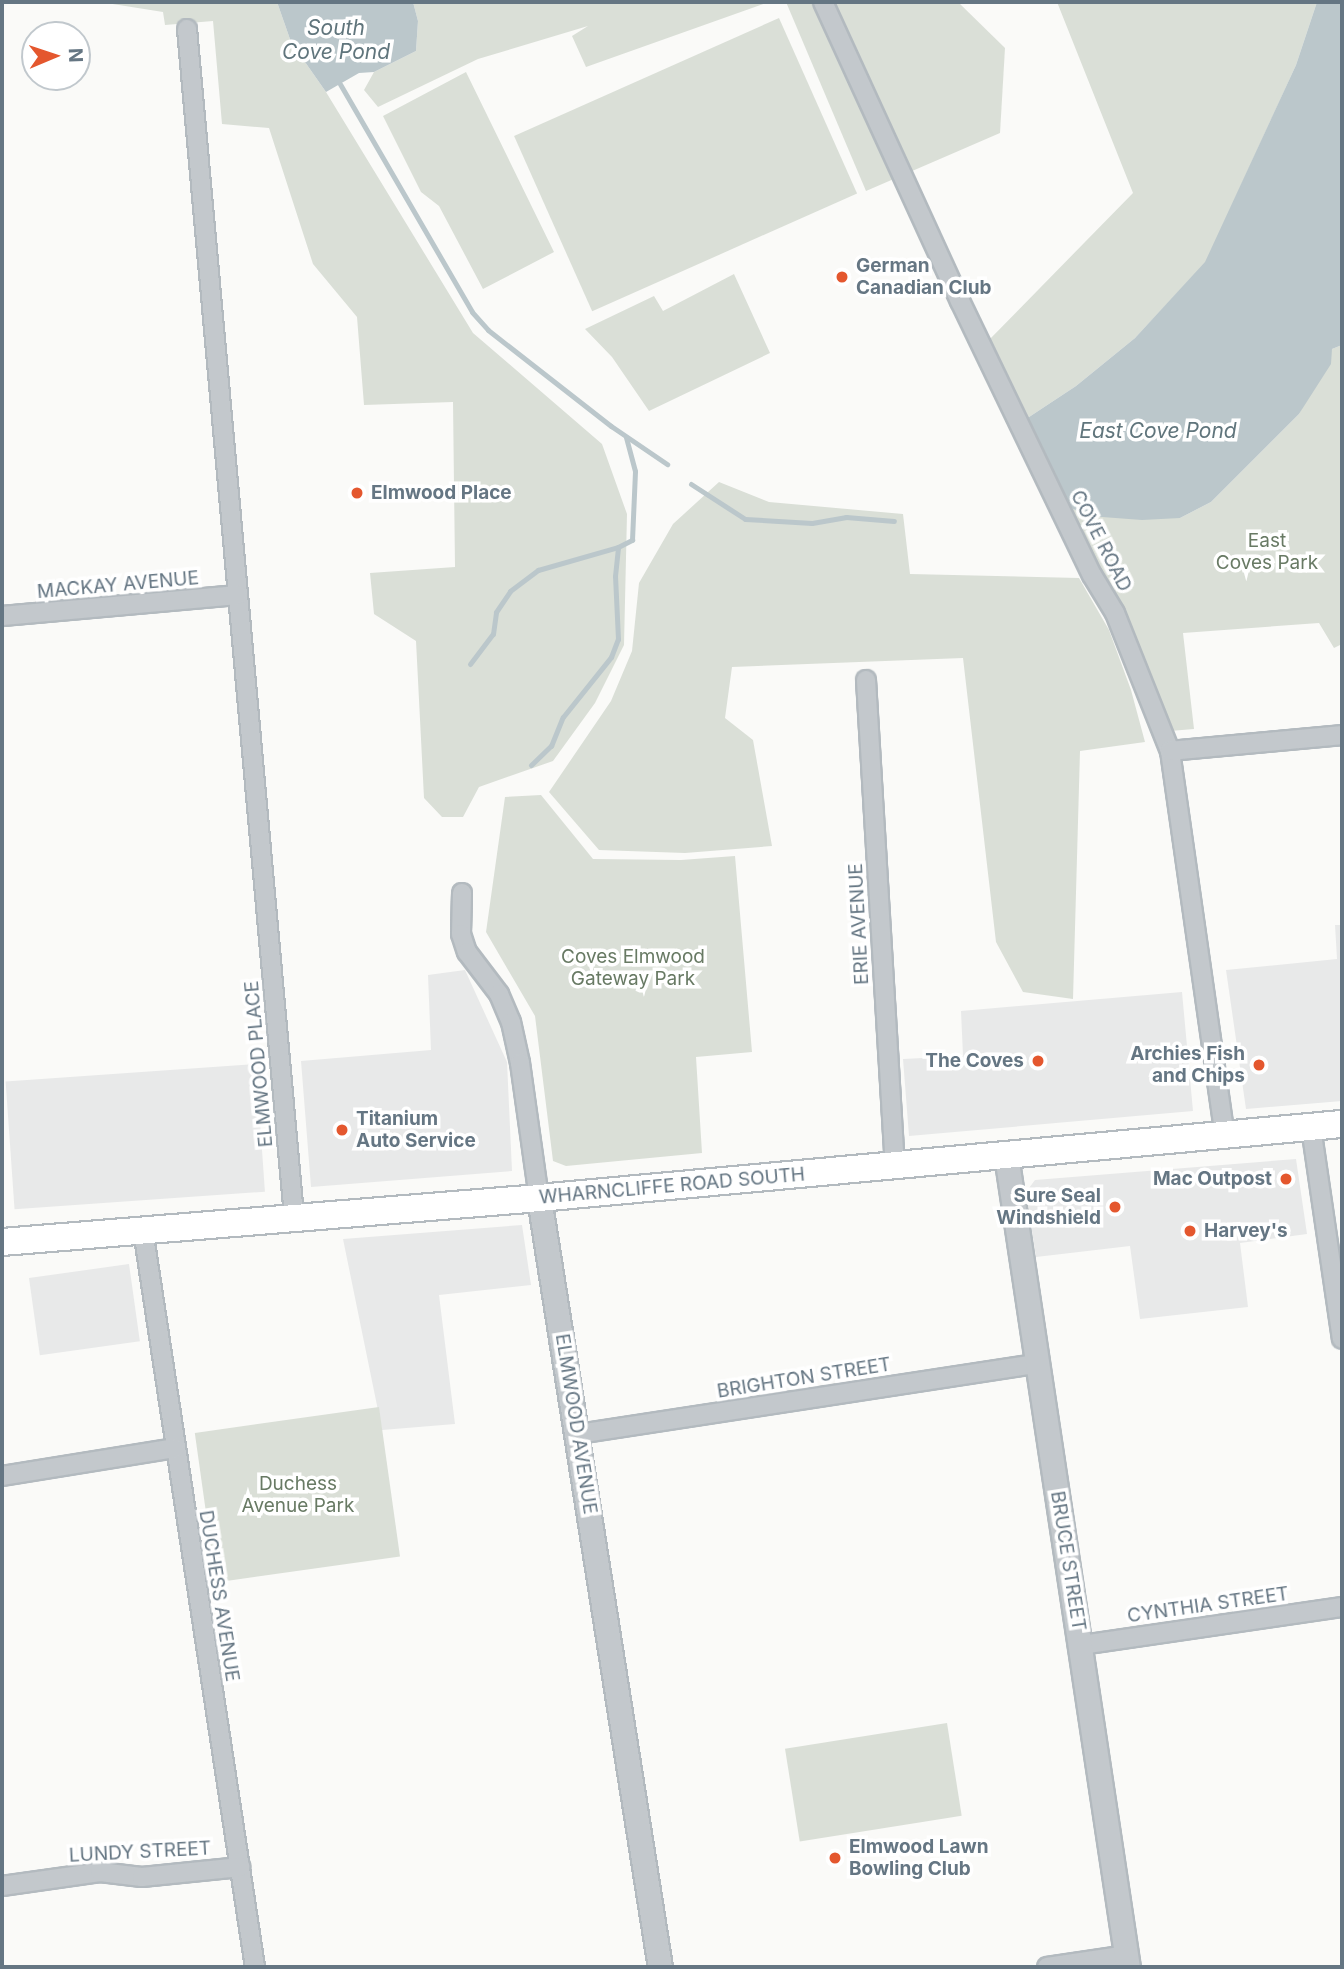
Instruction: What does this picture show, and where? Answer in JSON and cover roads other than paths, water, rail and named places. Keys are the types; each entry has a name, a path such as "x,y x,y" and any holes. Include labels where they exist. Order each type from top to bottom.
{"main road":[{"name":"WHARNCLIFFE ROAD SOUTH","path":"2,1242 539,1198 1342,1124"}],"street":[{"name":"COVE ROAD","path":"823,2 960,301 1092,575 1115,613 1170,751 1225,1136"},
{"name":"ELMWOOD PLACE","path":"187,29 294,1217"},
{"name":"MACKAY AVENUE","path":"2,616 237,595"},
{"name":"ERIE AVENUE","path":"866,680 895,1165"},
{"path":"1170,751 1342,735"},
{"name":"ELMWOOD AVENUE","path":"462,893 461,934 467,952 499,994 511,1022 520,1063 660,1967"},
{"path":"1311,1127 1342,1339"},
{"name":"BRUCE STREET","path":"1006,1155 1127,1961"},
{"name":"DUCHESS AVENUE","path":"143,1230 255,1967"},
{"name":"BRIGHTON STREET","path":"578,1434 1037,1364"},
{"path":"2,1476 175,1448"},
{"name":"CYNTHIA STREET","path":"1081,1645 1342,1607"},
{"name":"LUNDY STREET","path":"2,1886 100,1872 142,1877 240,1867"},
{"path":"1048,1967 1127,1961"}],"water":[{"name":"South Cove Pond","path":"277,2 413,2 418,21 416,51 374,72 359,73 326,92 291,42"},
{"name":"East Cove Pond","path":"1317,2 1342,2 1342,345 1332,349 1331,364 1299,414 1211,502 1180,518 1142,520 1089,516 1062,504 1023,421 1076,386 1135,338 1205,262 1296,65"}],"waterway":[{"path":"340,84 472,312 488,330 611,426 667,464"},
{"path":"531,765 551,746 563,717 611,657 618,639 615,576 618,547 632,540 635,471 626,437"},
{"path":"691,484 745,519 812,523 846,517 894,521"},
{"path":"470,664 493,634 496,612 510,591 538,570 618,547"}],"place":[{"name":"German Canadian Club","path":"842,277"},
{"name":"Elmwood Place","path":"357,493"},
{"name":"The Coves","path":"1038,1061"},
{"name":"Archies Fish and Chips","path":"1259,1065"},
{"name":"Titanium Auto Service","path":"342,1130"},
{"name":"Mac Outpost","path":"1286,1179"},
{"name":"Sure Seal Windshield","path":"1115,1207"},
{"name":"Harvey's","path":"1190,1231"},
{"name":"Elmwood Lawn Bowling Club","path":"835,1858"}],"park label":[{"name":"East Coves Park","path":"1267,552"},
{"name":"Coves Elmwood Gateway Park","path":"633,968"},
{"name":"Duchess Avenue Park","path":"298,1495"}]}
